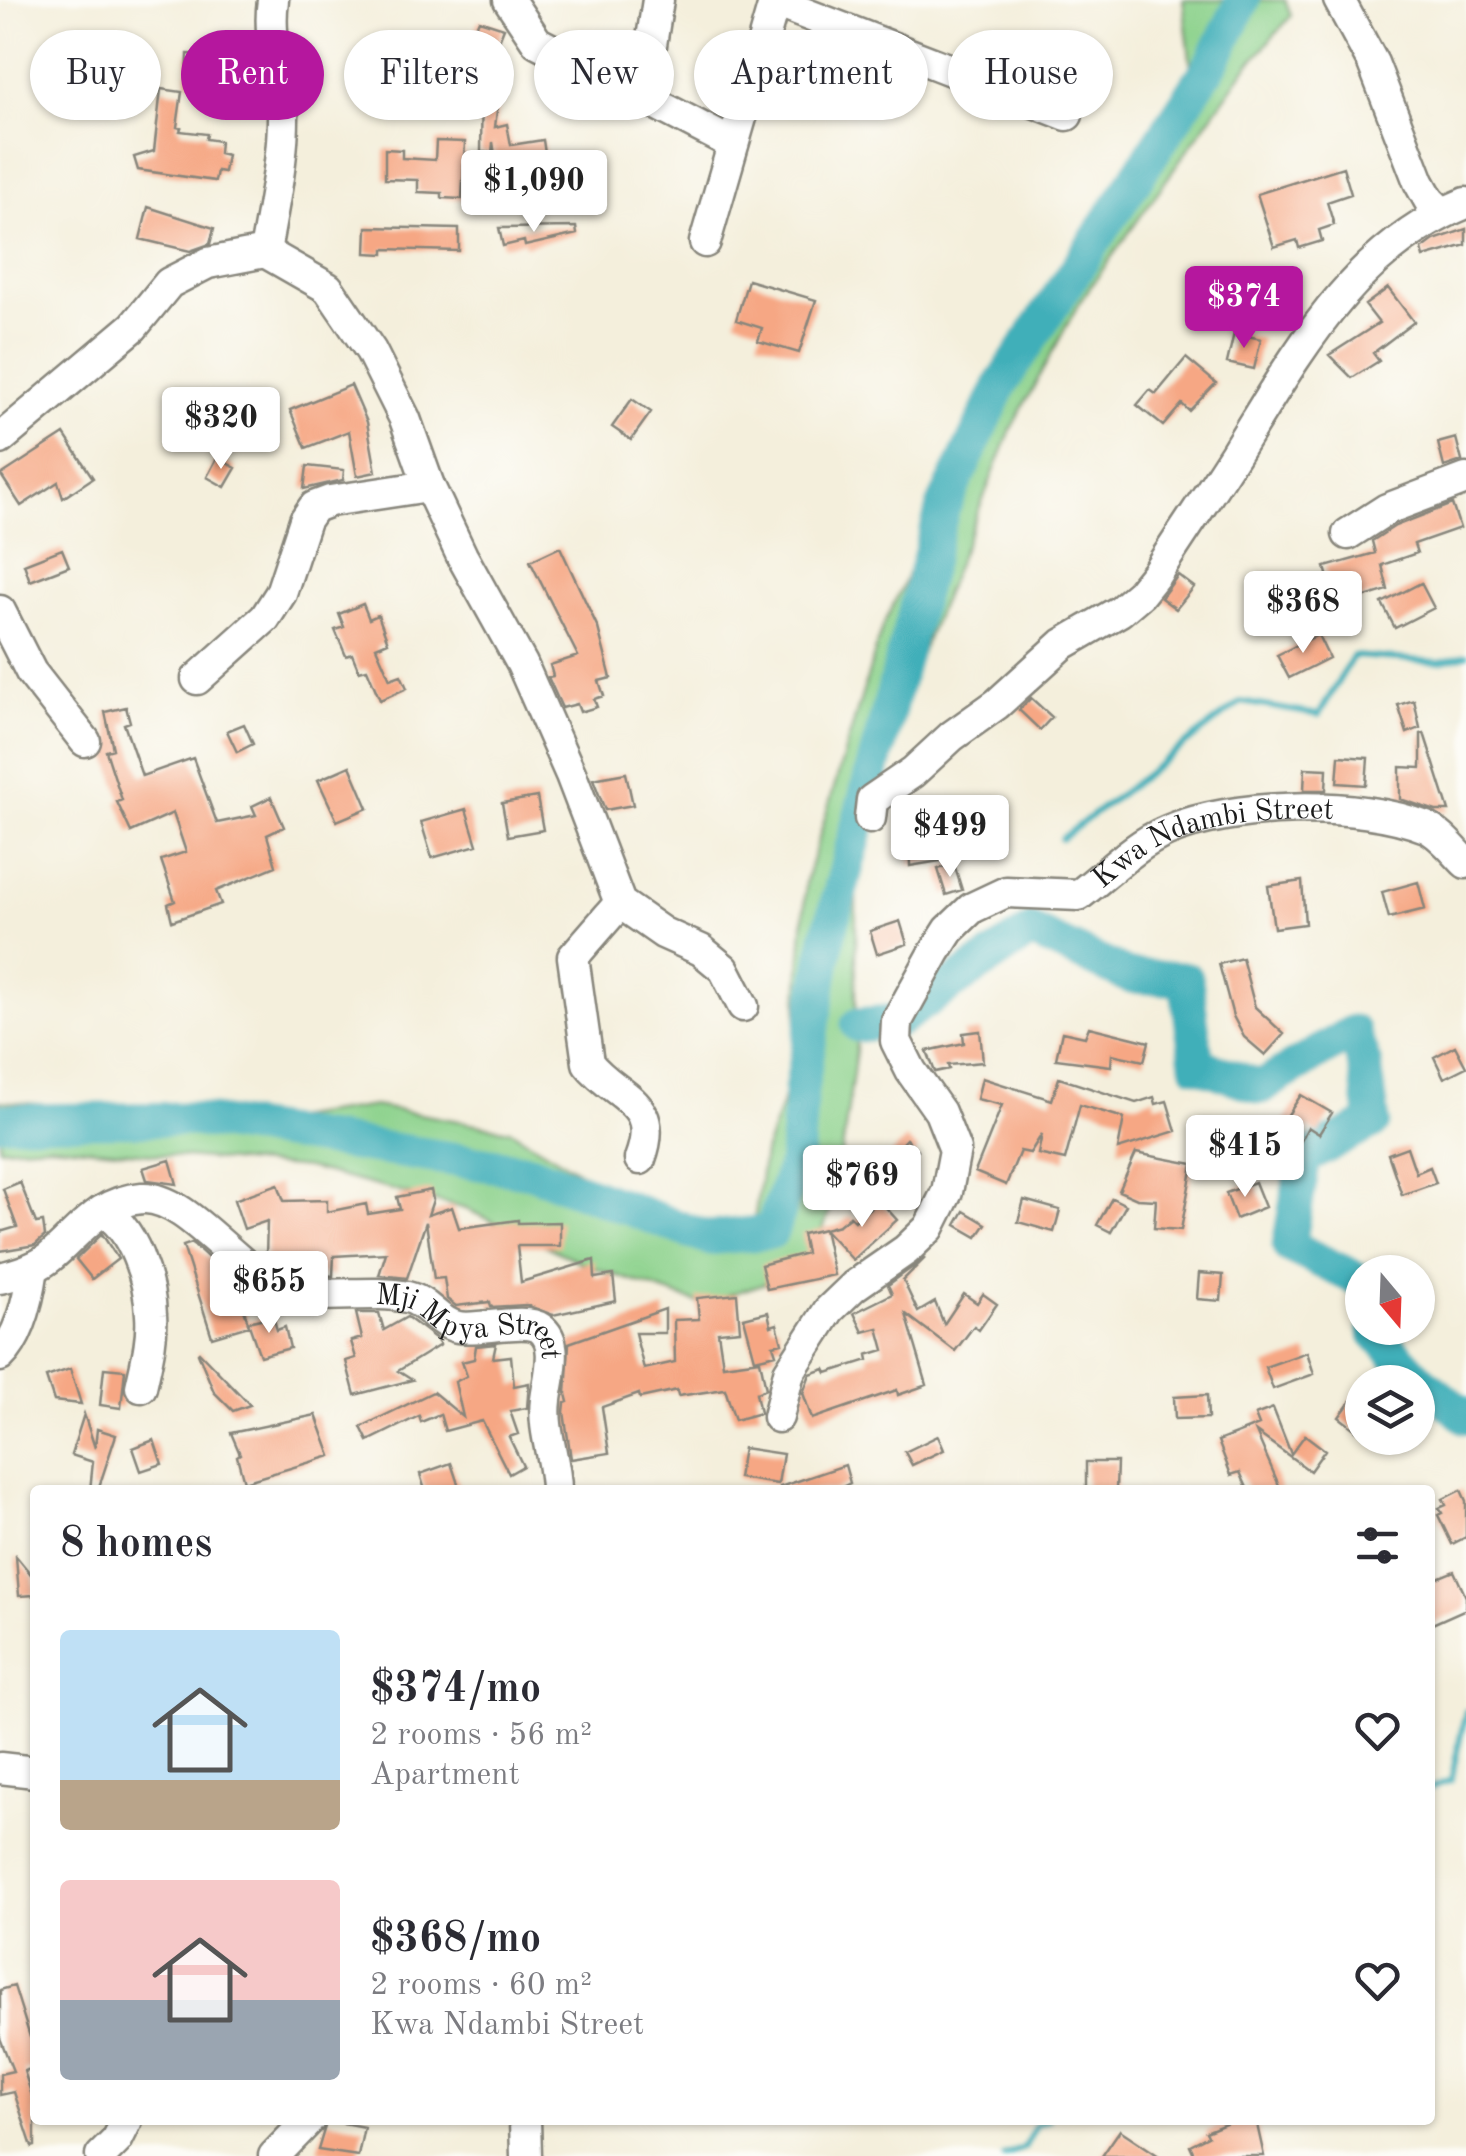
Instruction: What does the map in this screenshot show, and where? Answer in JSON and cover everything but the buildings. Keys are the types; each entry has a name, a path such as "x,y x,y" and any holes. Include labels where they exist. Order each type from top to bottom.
{"street":[{"path":"265,252 283,130 283,105 272,48 273,0"},
{"path":"509,0 534,38"},
{"path":"653,30 658,0"},
{"path":"1339,0 1373,63 1418,182 1429,200 1454,208"},
{"path":"705,242 775,1 948,69"},
{"path":"674,112 734,144"},
{"path":"870,818 872,800 998,704 1063,644 1120,611 1140,594 1328,308 1398,241 1454,208"},
{"path":"0,439 133,327 169,283 208,263 265,252 328,288 348,315 405,419 429,486 462,556 522,664 620,904 663,934 701,950 724,969 744,1006"},
{"path":"1348,534 1388,509 1466,479"},
{"path":"197,679 265,618 281,593 305,520 314,507 330,501 429,486"},
{"path":"0,612 32,672 85,742"},
{"name":"Kwa Ndambi Street","path":"778,1417 788,1372 830,1310 854,1286 906,1250 929,1228 948,1192 955,1150 940,1112 911,1071 896,1041 897,1021 950,930 972,908 1006,892 1079,895 1135,850 1167,831 1268,808 1389,817 1429,828 1466,863"},
{"path":"620,904 573,957 588,1063 635,1104 647,1138 640,1159"},
{"name":"Mji Mpya Street","path":"0,1278 47,1260 89,1217 139,1198 159,1198 245,1266 280,1287 316,1295 408,1297 426,1303 441,1320 455,1326 528,1324 542,1328 552,1358 545,1425 555,1485"},
{"path":"102,1211 112,1216 129,1238 148,1296 152,1315 141,1386"},
{"path":"0,1356 9,1348 24,1309 33,1268"},
{"path":"0,1768 30,1771"},
{"path":"101,2156 118,2140 125,2125"},
{"path":"274,2156 305,2125"},
{"path":"525,2125 526,2156"}],"green space":[{"path":"1183,0 1285,0 1291,16 1243,72 1079,303 1012,427 856,815 856,1052 836,1194 808,1269 701,1304 591,1267 466,1209 307,1168 50,1145 0,1148 0,1101 265,1122 374,1106 510,1130 637,1206 687,1230 751,1241 764,1153 793,1072 806,881 882,628 974,436 1049,308 1195,100"}],"waterway":[{"path":"0,1121 192,1119 530,1171 707,1238 771,1232 796,1161 801,1089 828,937 943,507 1001,384 1213,61 1243,0"},
{"path":"1061,839 1241,702 1319,715 1353,656 1440,662 1466,655"},
{"path":"858,1025 897,1021 1031,931 1129,976 1186,979 1197,1064 1261,1087 1353,1032 1365,1065 1373,1122 1304,1158 1289,1246 1345,1273"},
{"path":"1387,1345 1417,1377 1466,1417"},
{"path":"1435,1786 1451,1780 1466,1711"},
{"path":"1004,2156 1024,2148 1036,2125"}]}
